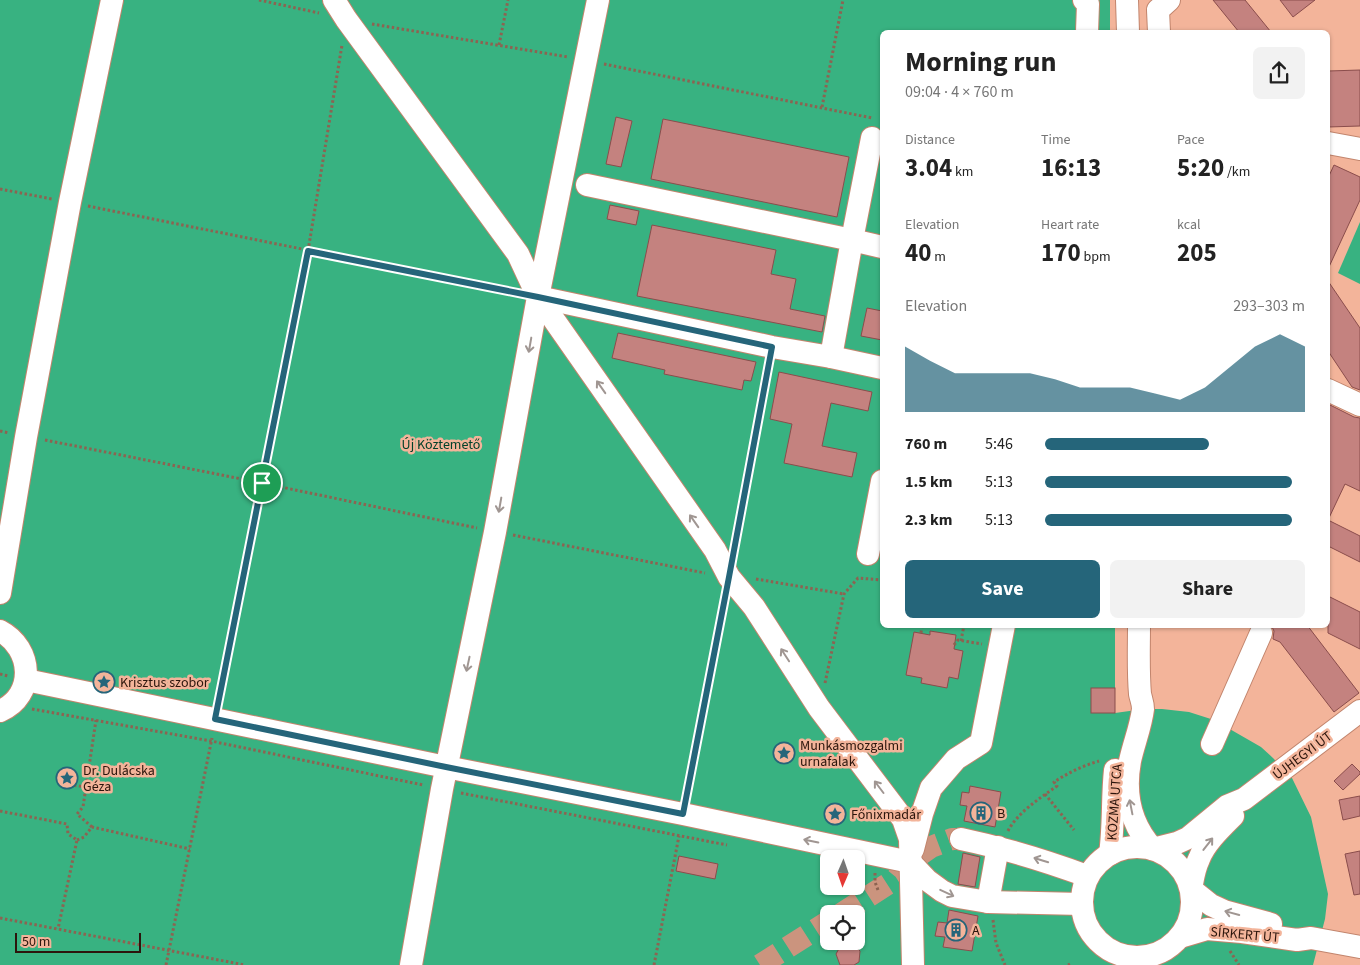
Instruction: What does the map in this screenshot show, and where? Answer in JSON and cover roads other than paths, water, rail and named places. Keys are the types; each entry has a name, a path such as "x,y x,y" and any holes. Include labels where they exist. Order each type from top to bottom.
{"street":[{"path":"0,593 26,436 70,202 112,0"},
{"path":"334,0 518,254 538,297 715,550 729,577 754,607 819,708 903,819 910,839 913,965"},
{"path":"411,965 446,767 495,532 538,297 598,0"},
{"path":"1127,0 1128,30"},
{"path":"1159,30 1158,10 1169,0"},
{"path":"1087,30 1088,1"},
{"path":"831,357 872,138"},
{"path":"1330,143 1360,149"},
{"path":"587,185 880,247"},
{"path":"538,297 772,347 880,368"},
{"path":"1330,391 1360,405"},
{"path":"868,554 880,491"},
{"path":"910,862 922,814 931,788 956,759 981,743 1003,628"},
{"name":"KOZMA UTCA","path":"1139,628 1140,695 1143,706 1130,762 1129,797 1134,821 1139,832 1153,849"},
{"path":"0,631 9,636 19,646 26,661 16,678 18,697 6,709 0,711"},
{"path":"1212,744 1261,633"},
{"path":"16,678 910,862 927,880 952,896 991,911 1082,904"},
{"name":"KOZMA UTCA","path":"1110,854 1114,814 1113,788 1117,756 1140,695"},
{"name":"ÚJHEGYI ÚT","path":"1153,849 1188,838 1227,806 1244,799 1360,711"},
{"name":"ÚJHEGYI ÚT","path":"1191,889 1194,870 1199,858 1205,848 1236,813 1244,799"},
{"path":"961,839 1007,841 1054,864 1087,876"},
{"path":"991,911 1007,841"},
{"name":"KOZMA UTCA","path":"1124,848 1153,849 1174,860 1184,873 1191,889 1190,917 1180,937 1158,958 1148,956 1120,959 1096,939 1089,930 1084,919 1083,889 1087,876 1095,866 1110,854 1124,848"},
{"name":"SÍRKERT ÚT","path":"1191,889 1211,905 1224,911 1300,932 1312,938 1360,947"},
{"name":"SÍRKERT ÚT","path":"1180,937 1207,929 1297,940 1312,938"}],"tunnel":[{"path":"855,905 897,878 910,862 931,847 952,839 961,839"},
{"path":"760,965 820,927"}],"place":[{"name":"Krisztus szobor","path":"104,682"},
{"name":"Munkásmozgalmi urnafalak","path":"784,753"},
{"name":"Dr. Dulácska Géza","path":"67,778"},
{"name":"B","path":"981,813"},
{"name":"Főnixmadár","path":"835,814"},
{"name":"A","path":"956,930"}],"park label":[{"name":"Új Köztemető","path":"441,444"}]}
